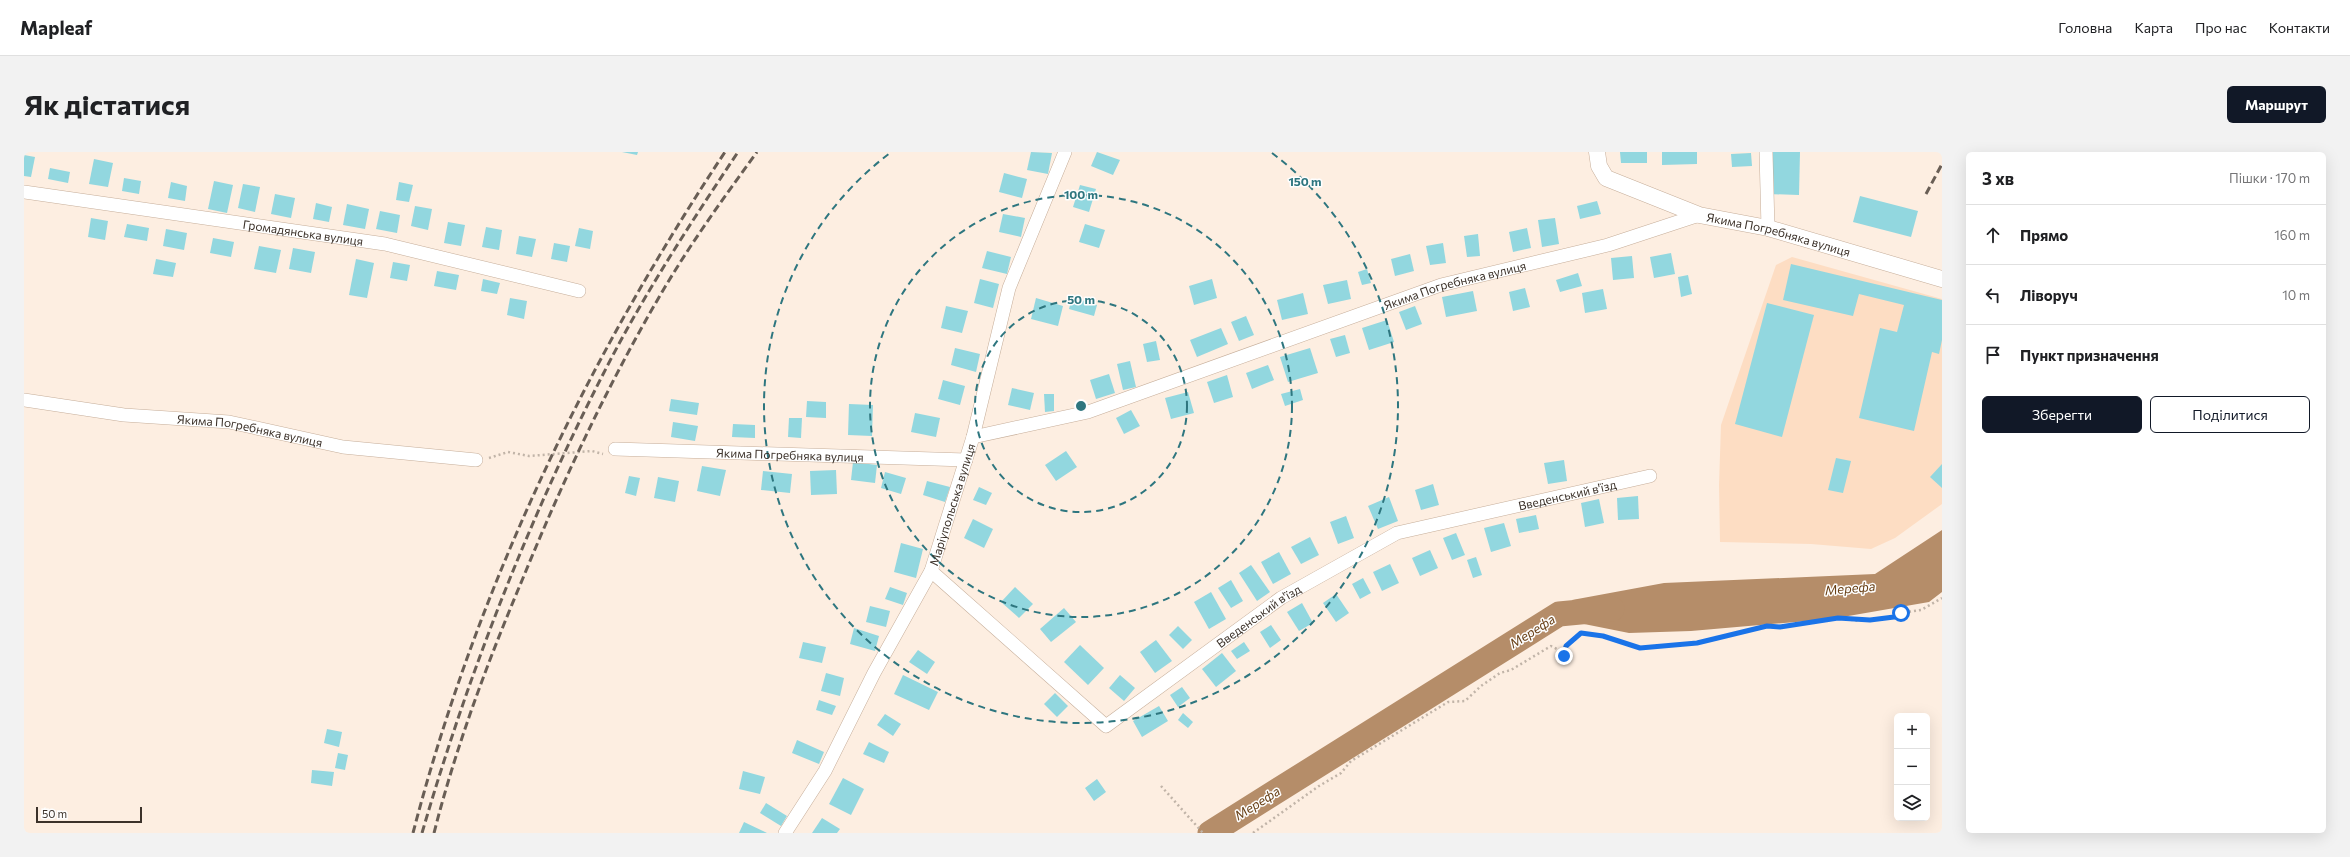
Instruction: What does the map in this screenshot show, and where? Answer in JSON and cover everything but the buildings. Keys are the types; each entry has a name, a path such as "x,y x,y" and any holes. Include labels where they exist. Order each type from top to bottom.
{"street":[{"name":"Маріупольська вулиця","path":"785,833 825,771 874,674 931,572 973,437 1009,288 1065,152"},
{"path":"1597,152 1600,166 1606,178 1699,216"},
{"path":"1766,152 1768,228"},
{"name":"Громадянська вулиця","path":"24,192 386,244 579,291"},
{"name":"Якима Погребняка вулиця","path":"973,437 1088,412 1441,285 1608,245 1699,216 1768,228 1942,279"},
{"name":"Якима Погребняка вулиця","path":"24,400 124,415 229,422 343,447 476,460"},
{"name":"Якима Погребняка вулиця","path":"615,449 966,460"},
{"name":"Введенський в'їзд","path":"931,572 1106,726 1281,598 1397,533 1650,476"}],"path":[{"path":"476,460 497,457 508,452 529,456 592,451 603,454 615,449"},
{"path":"1254,833 1319,786 1341,773 1351,761 1448,702 1465,701 1481,686 1500,673 1511,670 1551,646 1557,648 1562,658 1566,646 1581,633 1603,636 1640,648 1697,643 1767,626 1780,627 1838,618 1859,621 1894,617 1901,613 1921,610 1942,598"},
{"path":"1161,786 1203,833"}],"shaded area":[{"path":"1792,257 1942,299 1942,504 1895,538 1871,549 1811,544 1720,542 1719,485 1721,425 1776,265"}],"water":[{"path":"1942,530 1942,592 1929,602 1831,619 1691,631 1629,633 1584,624 1572,600 1664,583 1875,574"}],"waterway":[{"name":"Мерефа","path":"1210,833 1559,614 1612,609"}],"railway":[{"path":"413,833 439,743 469,653 503,566 540,480 582,395 626,312 674,231 725,152"},
{"path":"422,833 441,771 482,650 530,530 556,471 627,329 673,252 738,152"},
{"path":"434,833 452,768 485,672 510,609 571,467 625,358 665,287 698,235 757,152"},
{"path":"1926,194 1942,164"}],"route":[{"path":"1564,656 1566,646 1581,633 1603,636 1618,643 1640,648 1680,643 1697,643 1720,636 1748,632 1767,626 1780,627 1838,618 1859,621 1870,620 1876,618 1894,617 1901,613"}]}
